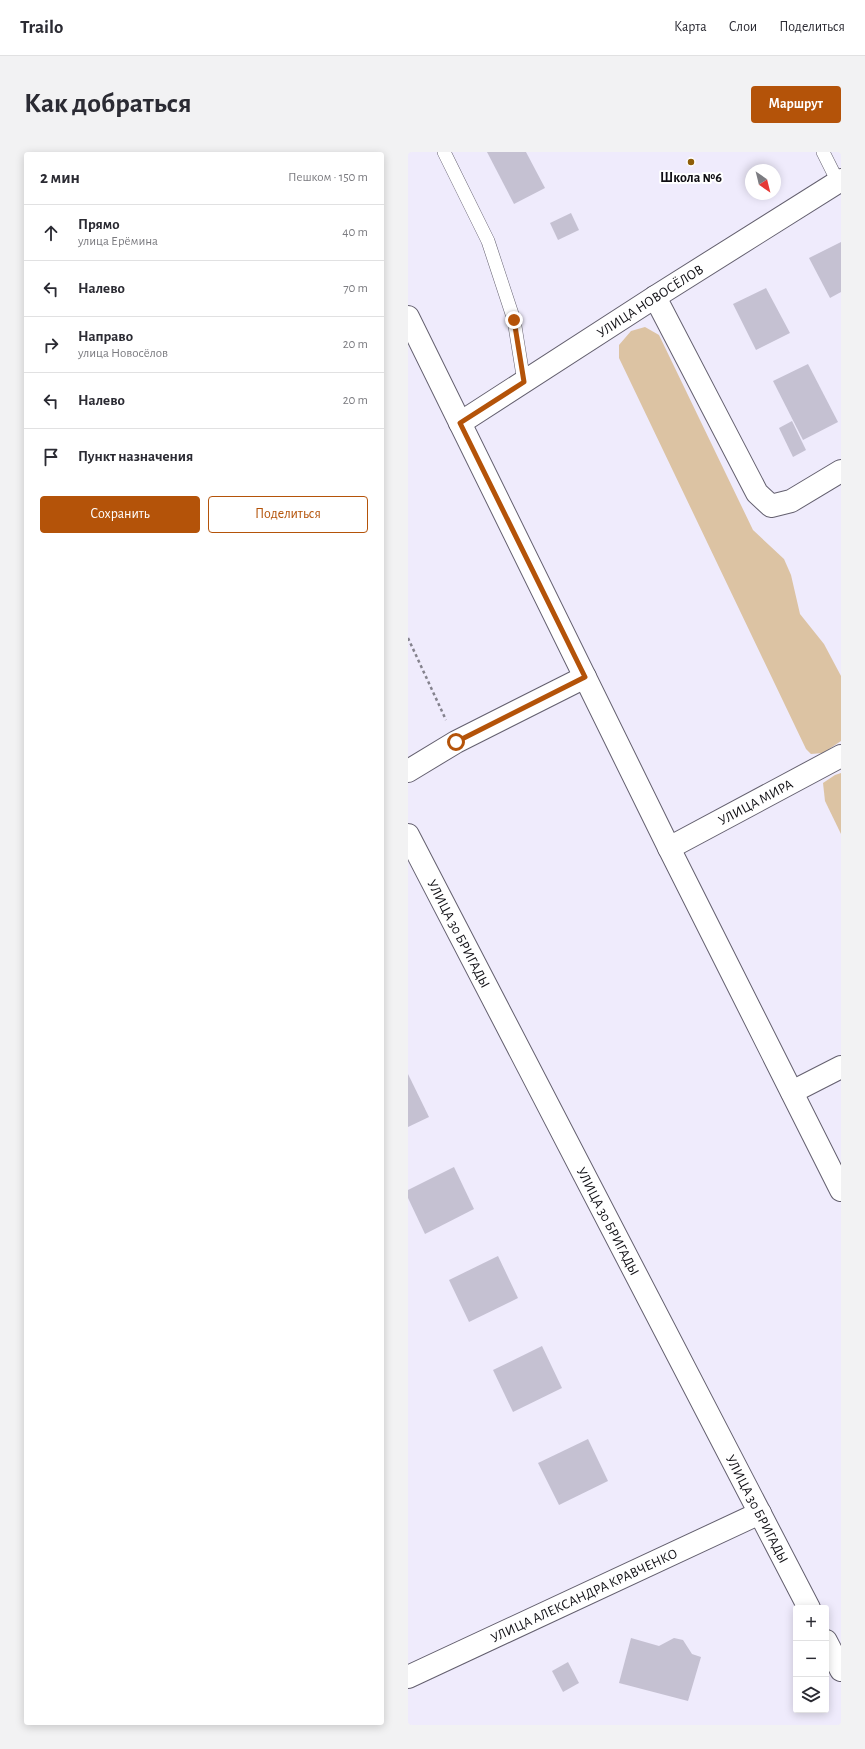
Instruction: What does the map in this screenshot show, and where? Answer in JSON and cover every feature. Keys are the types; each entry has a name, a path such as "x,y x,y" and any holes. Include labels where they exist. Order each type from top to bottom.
{"street":[{"name":"УЛИЦА НОВОСЁЛОВ","path":"460,423 655,297 840,181"},
{"path":"655,297 757,493 771,506 791,501 841,471"},
{"path":"408,317 413,341 460,423 669,848 841,1190"},
{"path":"408,771 456,742 585,677"},
{"name":"УЛИЦА МИРА","path":"669,848 841,756"},
{"name":"УЛИЦА 30 БРИГАДЫ","path":"408,835 807,1605"},
{"path":"792,1092 841,1067"},
{"name":"УЛИЦА АЛЕКСАНДРА КРАВЧЕНКО","path":"408,1677 760,1513"},
{"path":"829,1647 841,1670"}],"lane":[{"path":"444,152 488,241 514,320 524,382"},
{"path":"823,152 840,181"}],"path":[{"path":"408,638 456,742"}],"shaded area":[{"path":"645,327 659,335 753,530 784,559 791,575 800,614 824,644 841,676 841,741 823,753 811,754 806,749 619,358 619,345 631,331"},
{"path":"841,773 841,834 825,801 823,783"}],"building":[{"path":"487,152 526,152 545,188 514,204"},
{"path":"571,213 579,230 558,240 550,223"},
{"path":"841,242 841,292 830,298 809,258"},
{"path":"766,288 790,333 756,350 733,304"},
{"path":"808,364 838,422 803,440 773,381"},
{"path":"792,421 806,450 793,457 779,428"},
{"path":"408,1074 429,1117 408,1127"},
{"path":"454,1167 474,1209 425,1234 408,1198 408,1190"},
{"path":"498,1256 518,1298 469,1322 449,1280"},
{"path":"542,1346 562,1388 513,1412 493,1370"},
{"path":"588,1439 608,1481 559,1505 538,1463"},
{"path":"631,1638 659,1646 674,1638 683,1640 692,1654 701,1657 688,1701 619,1683"},
{"path":"568,1662 579,1683 563,1692 552,1671"}],"place":[{"name":"Школа №6","path":"691,162"}],"route":[{"path":"456,742 585,677 460,423 524,382 514,320"}]}
